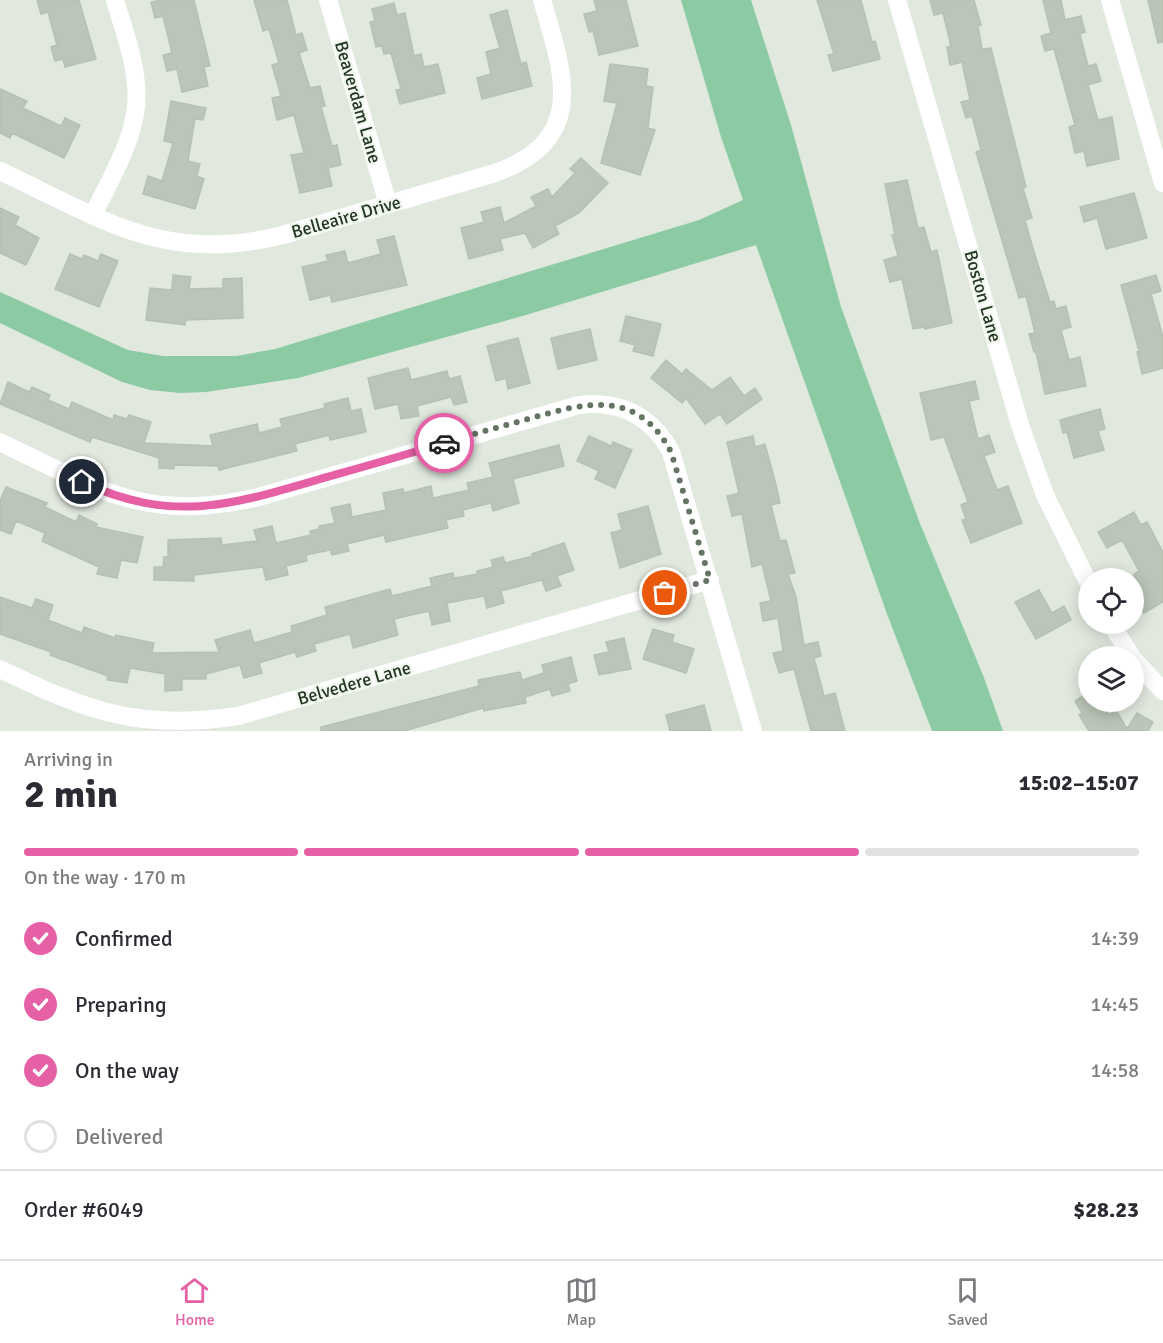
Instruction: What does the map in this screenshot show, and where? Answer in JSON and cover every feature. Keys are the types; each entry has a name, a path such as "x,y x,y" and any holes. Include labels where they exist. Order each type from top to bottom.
{"street":[{"path":"93,215 123,152 136,111 135,75 115,0"},
{"name":"Beaverdam Lane","path":"328,0 388,204"},
{"name":"Belleaire Drive","path":"0,171 93,215 153,238 192,245 220,246 273,237 509,168 530,157 546,143 561,113 564,85 542,0"},
{"name":"Boston Lane","path":"897,0 1020,425 1045,495 1081,568"},
{"path":"1110,0 1163,183"},
{"path":"0,442 115,496 167,507 205,507 262,496 568,408 589,404 616,406 645,420 666,442 677,470 753,731"},
{"name":"Belvedere Lane","path":"0,669 69,702 108,717 148,724 198,724 238,716 710,580"},
{"path":"1144,671 1163,691"}],"shaded area":[{"path":"681,0 751,0 791,125 841,307 919,521 983,675 1003,731 932,731 887,614 756,245 526,315 298,378 206,392 180,393 150,390 122,382 0,323 0,292 128,350 163,356 236,356 275,349 699,220 743,200 721,137"}],"building":[{"path":"37,0 79,0 96,59 65,67 63,59 55,61 51,47 57,45 48,12 41,14"},
{"path":"194,0 210,66 204,67 208,86 182,92 177,69 167,71 163,55 172,53 163,16 155,18 151,2"},
{"path":"254,0 287,0 296,35 302,33 307,50 299,53 310,88 320,86 325,106 321,107 332,146 337,145 341,165 328,168 332,186 300,193 291,155 304,153 294,115 277,120 272,98 281,96 272,65 279,63 269,29 263,31"},
{"path":"594,0 626,0 638,46 599,55 593,31 589,32 584,14 597,11"},
{"path":"817,0 861,0 872,42 875,41 880,59 833,71 828,55 834,54"},
{"path":"930,0 974,0 981,25 978,26 982,49 991,48 1026,187 1023,188 1032,218 1025,220 1034,252 1050,302 1054,301 1056,309 1066,306 1071,327 1061,330 1069,360 1080,357 1086,386 1045,394 1036,352 1034,352 1029,334 1035,333 1026,296 1019,298 976,152 981,150 972,116 966,118 961,102 970,100 962,62 950,65 947,47 951,46 943,13 934,15"},
{"path":"1043,0 1061,0 1065,20 1081,16 1085,32 1080,34 1088,66 1096,64 1101,81 1088,85 1098,120 1112,117 1119,159 1087,166 1084,151 1075,153 1069,127 1075,125 1054,49 1045,51 1041,36 1051,33"},
{"path":"1148,0 1163,0 1163,42 1158,43"},
{"path":"394,3 397,15 405,13 414,56 421,54 424,67 438,64 445,93 400,104 396,90 401,89 391,53 384,54 382,46 376,47 370,22 375,21 372,9"},
{"path":"507,10 521,64 526,62 532,86 482,99 477,78 491,74 486,52 500,48 490,15"},
{"path":"610,64 648,69 646,86 653,87 648,128 655,130 640,175 601,163 617,103 604,101"},
{"path":"0,89 27,101 23,108 61,126 65,118 80,125 64,158 12,133 10,138 0,133"},
{"path":"171,101 206,108 203,120 195,119 188,161 200,164 197,176 204,179 195,209 143,194 148,176 162,181 173,143 164,141"},
{"path":"581,158 608,183 579,213 555,226 559,234 533,248 525,233 500,239 503,250 469,259 461,228 484,222 481,212 500,207 504,223 536,206 531,197 548,189 552,197 575,173 570,169"},
{"path":"907,180 918,228 924,227 931,252 937,250 952,323 925,329 925,327 913,329 902,279 890,282 884,260 898,256 892,235 895,235 885,184"},
{"path":"1134,193 1147,238 1106,249 1097,218 1084,222 1080,207"},
{"path":"0,208 19,217 15,225 39,238 26,265 0,253"},
{"path":"394,236 407,285 332,302 330,295 310,300 302,267 328,261 326,255 345,251 348,263 381,254 377,240"},
{"path":"70,254 82,259 84,255 98,261 101,254 118,261 99,307 55,289"},
{"path":"173,275 191,277 189,289 223,288 223,279 242,278 243,318 186,320 185,325 146,320 150,288 172,290"},
{"path":"1156,275 1161,291 1151,294 1163,337 1163,368 1142,374 1137,352 1139,351 1121,285"},
{"path":"626,316 661,324 653,356 633,351 635,345 620,341"},
{"path":"590,329 597,360 558,369 551,338"},
{"path":"518,338 530,383 508,389 506,378 496,381 487,346"},
{"path":"666,360 682,374 686,369 712,390 730,377 744,396 755,388 762,399 727,424 720,414 705,424 686,398 682,403 651,378"},
{"path":"408,368 411,380 447,371 449,379 460,376 467,402 454,405 451,397 417,406 419,416 401,419 398,404 375,409 368,378"},
{"path":"975,381 979,399 969,401 978,439 989,435 995,452 984,456 997,490 1008,486 1022,523 971,543 962,520 966,519 961,505 968,502 944,437 931,440 920,393"},
{"path":"8,382 29,392 32,387 50,395 48,400 69,409 72,402 113,420 114,415 127,419 129,415 151,422 144,443 213,446 210,435 257,424 259,433 282,427 280,419 325,408 324,404 348,398 351,411 361,409 366,432 330,440 329,435 295,444 297,451 219,470 218,466 174,465 174,469 159,468 159,458 92,437 90,442 0,404"},
{"path":"1100,409 1105,429 1098,431 1104,450 1074,458 1067,432 1063,433 1060,420"},
{"path":"589,436 611,446 613,442 632,450 615,488 595,479 599,471 577,461"},
{"path":"753,436 755,447 765,444 776,485 780,503 771,505 780,541 786,540 795,573 788,574 796,597 804,645 818,642 821,656 814,658 824,696 835,693 845,731 811,731 794,669 779,673 773,653 783,651 778,618 763,621 760,603 771,601 762,564 752,567 742,514 732,516 727,496 739,493 727,442"},
{"path":"559,445 564,466 513,479 519,503 493,511 491,503 463,510 464,516 446,520 448,528 386,542 384,535 347,544 349,551 332,555 330,550 306,555 307,561 286,566 288,575 266,580 263,567 194,575 194,581 154,580 154,567 163,567 164,557 168,557 168,540 221,538 222,545 257,541 254,530 272,526 276,543 311,535 310,531 320,529 319,526 335,523 331,508 350,504 352,517 386,510 383,493 403,489 404,493 431,486 433,498 469,490 467,483 493,477 489,463"},
{"path":"6,487 47,503 45,507 76,522 79,515 97,524 96,527 143,537 137,563 121,560 117,578 97,574 99,567 42,541 45,533 16,521 11,534 0,530 0,501"},
{"path":"648,506 661,554 620,568 611,533 622,530 618,514"},
{"path":"1134,512 1141,525 1147,522 1163,552 1163,602 1144,613 1144,568 1137,568 1122,540 1107,548 1098,532"},
{"path":"564,543 574,570 557,576 561,586 546,591 542,580 501,591 504,603 487,608 484,596 447,603 450,621 432,625 429,611 394,619 398,635 353,648 350,634 314,644 316,651 297,657 295,652 259,663 262,673 244,678 240,665 206,674 206,679 182,679 182,690 165,691 165,674 130,668 127,683 107,680 108,676 0,634 0,597 32,608 36,599 53,605 48,620 82,633 84,627 115,638 116,635 154,643 152,653 219,652 215,640 250,630 254,643 292,632 291,626 327,615 325,607 390,589 392,596 432,586 430,578 453,573 454,578 478,574 477,571 493,567 491,560 503,557 505,563 533,556 532,554"},
{"path":"1039,590 1052,613 1064,606 1071,620 1036,639 1015,602"},
{"path":"653,629 674,635 672,642 694,649 686,673 643,659"},
{"path":"624,638 631,669 599,675 594,655 609,652 606,642"},
{"path":"571,657 577,681 568,684 570,691 552,696 550,689 525,697 526,703 484,711 483,708 404,731 321,731 321,727 479,686 478,680 520,672 522,680 544,673 542,665"},
{"path":"704,705 711,731 670,731 666,715"},
{"path":"1107,712 1109,715 1117,712 1127,729 1137,713 1153,722 1148,731 1089,731 1079,715"}],"way so far":[{"path":"444,443 579,405 616,406 645,420 660,434 671,452 710,580 665,593"}],"route":[{"path":"82,482 115,496 138,502 181,508 213,506 262,496 444,443"}]}
